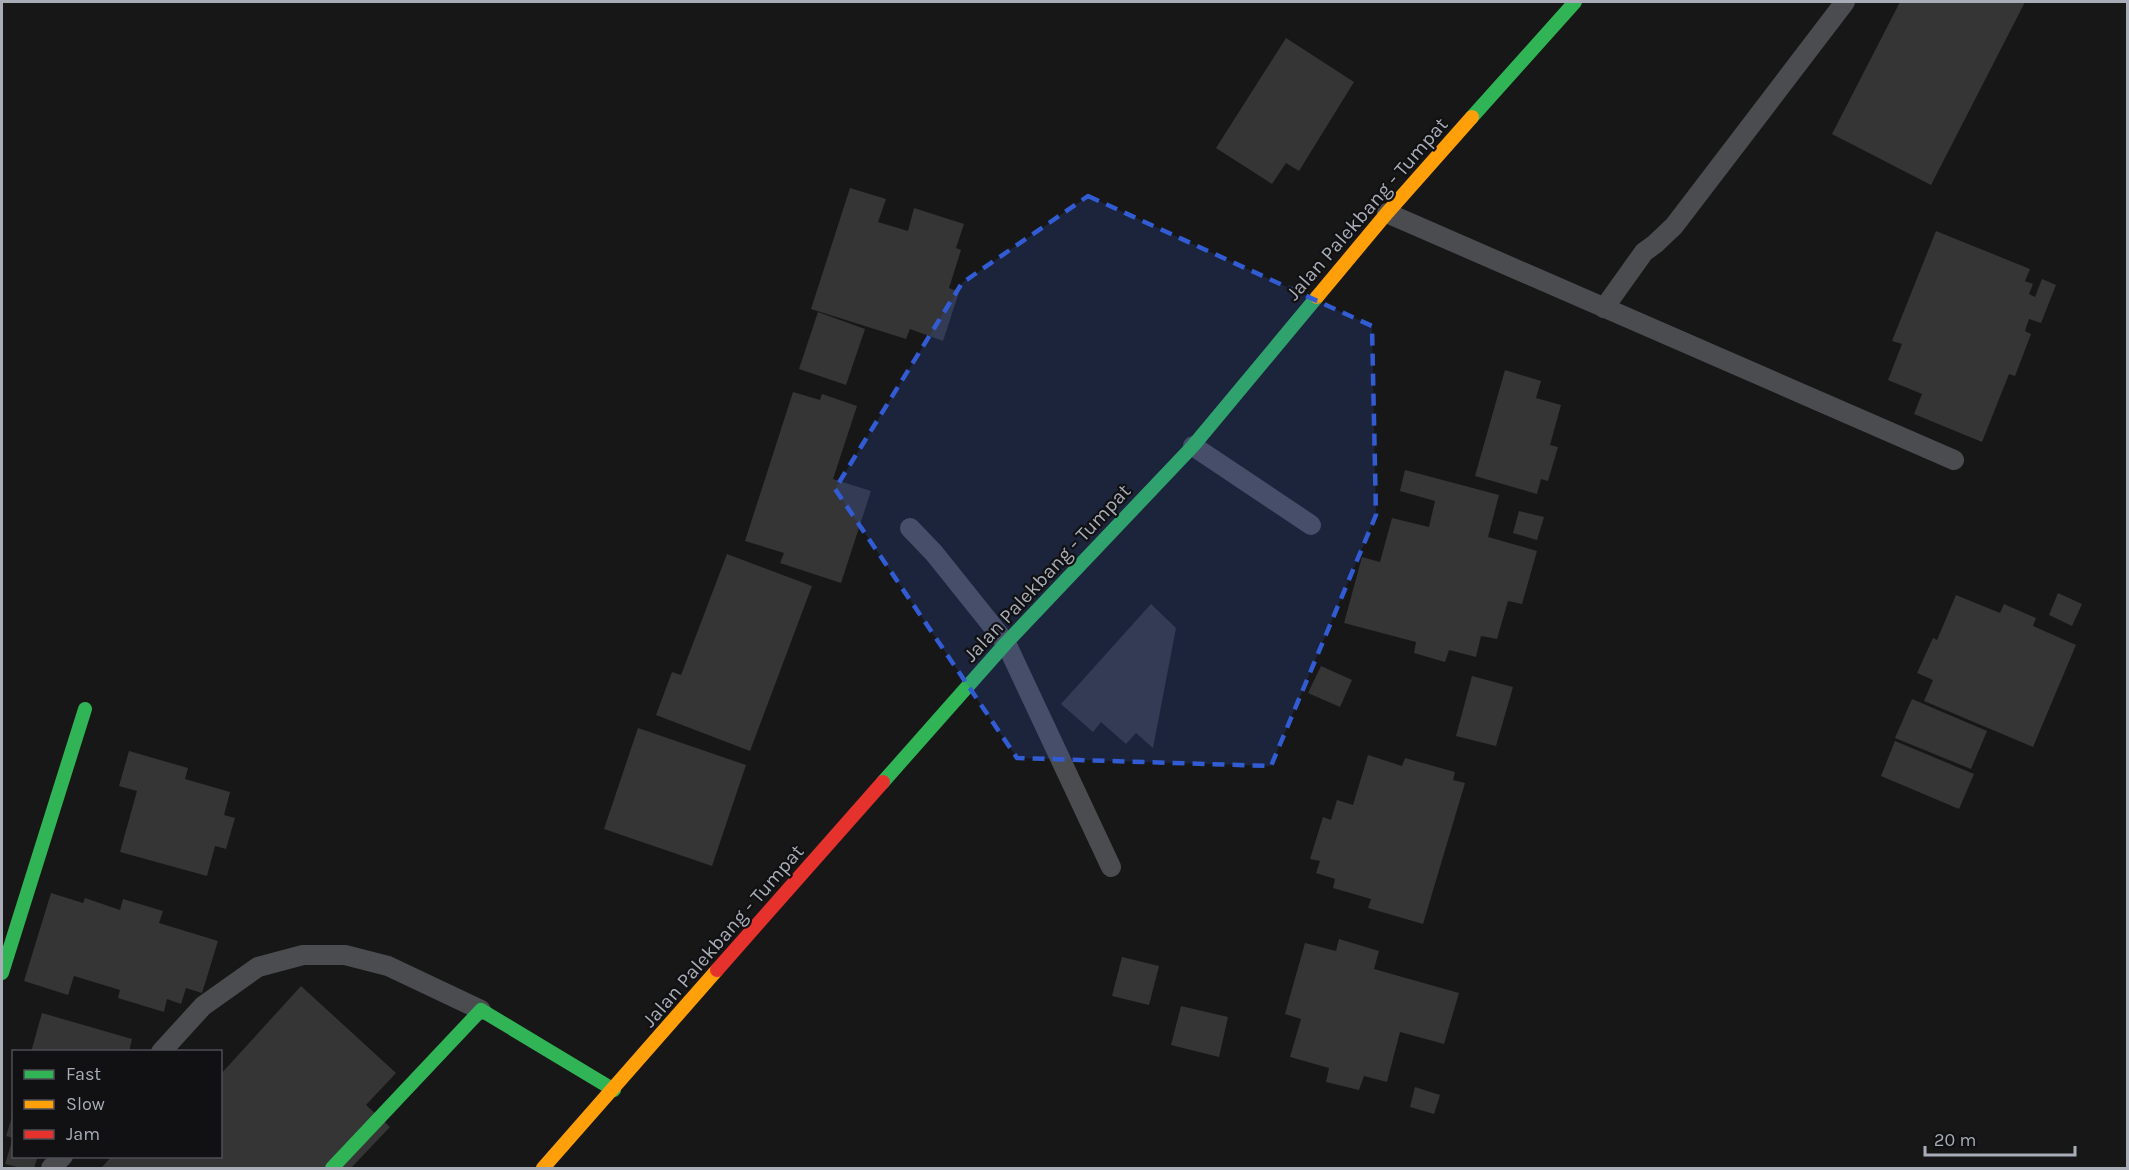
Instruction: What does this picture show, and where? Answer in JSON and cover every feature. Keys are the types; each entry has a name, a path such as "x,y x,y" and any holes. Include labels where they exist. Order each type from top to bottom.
{"main road":[{"name":"Jalan Palekbang - Tumpat","path":"543,1168 1006,643 1193,446 1387,213 1575,2"},
{"path":"2,973 85,708"},
{"path":"332,1168 482,1011 614,1090"}],"lane":[{"path":"1604,308 1644,252 1674,226 1845,2"},
{"path":"1387,213 1954,460"},
{"path":"1193,446 1311,525"},
{"path":"910,528 934,553 1006,643 1111,867"},
{"path":"163,1050 203,1006 258,967 303,955 345,955 388,966 482,1011"}],"highlighted area":[{"path":"1088,196 1372,326 1376,515 1271,766 1017,758 835,489 962,283"}],"building":[{"path":"1900,2 2025,2 1931,185 1832,134"},
{"path":"1286,38 1354,82 1299,171 1286,163 1272,184 1216,148"},
{"path":"850,188 886,199 878,222 908,231 914,208 964,224 956,248 961,250 949,288 959,292 943,341 910,329 906,339 811,309"},
{"path":"1936,231 2030,269 2025,281 2033,284 2029,294 2035,297 2042,279 2056,285 2041,323 2029,319 2025,331 2031,334 2015,376 2009,374 1982,442 1914,414 1922,394 1888,380 1902,344 1892,341"},
{"path":"818,312 865,329 846,385 799,369"},
{"path":"1505,370 1541,381 1536,398 1561,405 1550,445 1558,447 1548,481 1541,479 1537,494 1475,476"},
{"path":"793,392 820,400 822,394 857,406 833,479 871,491 841,583 780,563 784,553 745,541"},
{"path":"1405,470 1499,495 1488,537 1537,551 1522,604 1508,601 1497,639 1481,636 1476,657 1449,650 1445,662 1414,653 1416,642 1344,623 1362,557 1380,562 1392,518 1429,527 1435,501 1400,491"},
{"path":"1519,511 1544,517 1537,540 1513,533"},
{"path":"727,554 812,586 750,751 656,715 672,672 681,675"},
{"path":"2058,593 2082,604 2072,626 2049,615"},
{"path":"1956,595 2000,613 2004,604 2036,618 2033,626 2076,645 2033,747 1924,701 1933,680 1917,673 1933,638 1937,640"},
{"path":"1151,604 1176,628 1153,748 1136,733 1126,744 1101,722 1093,732 1061,704"},
{"path":"1321,666 1352,680 1340,707 1308,693"},
{"path":"1472,676 1513,687 1496,746 1456,736"},
{"path":"1912,699 1987,731 1971,769 1895,738"},
{"path":"638,728 746,765 712,866 604,829"},
{"path":"1895,741 1974,774 1959,809 1881,776"},
{"path":"129,751 188,768 185,779 230,792 224,815 235,818 226,849 215,846 207,876 120,852 137,791 119,786"},
{"path":"1368,755 1402,766 1405,758 1455,772 1453,780 1465,783 1423,924 1368,908 1371,899 1333,888 1335,879 1316,873 1320,861 1310,859 1323,817 1331,820 1337,800 1353,805"},
{"path":"51,893 83,903 85,898 120,910 123,899 163,911 159,923 218,941 202,993 186,988 181,1004 167,999 164,1012 118,998 120,990 74,976 68,995 24,981"},
{"path":"1339,939 1379,951 1374,969 1459,993 1444,1044 1400,1032 1387,1082 1364,1076 1359,1090 1326,1082 1329,1068 1290,1057 1301,1019 1285,1014 1305,943 1336,951"},
{"path":"1122,957 1159,966 1149,1005 1112,996"},
{"path":"301,986 396,1073 366,1105 390,1127 351,1168 101,1168 110,1158 222,1158 222,1073"},
{"path":"1181,1006 1228,1017 1219,1057 1171,1045"},
{"path":"42,1013 132,1039 129,1050 32,1050"},
{"path":"1415,1087 1440,1095 1434,1114 1410,1107"},
{"path":"12,1117 12,1138 6,1136"},
{"path":"12,1141 12,1158 37,1158 34,1168 5,1164"}],"traffic: fast":[{"path":"1472,117 1575,2"},
{"path":"883,782 1006,643 1193,446 1317,297"},
{"path":"2,973 85,709"},
{"path":"332,1168 481,1010 614,1090"}],"traffic: slow":[{"path":"1317,297 1472,117"},
{"path":"543,1168 717,970"}],"traffic: jam":[{"path":"717,970 883,782"}]}
